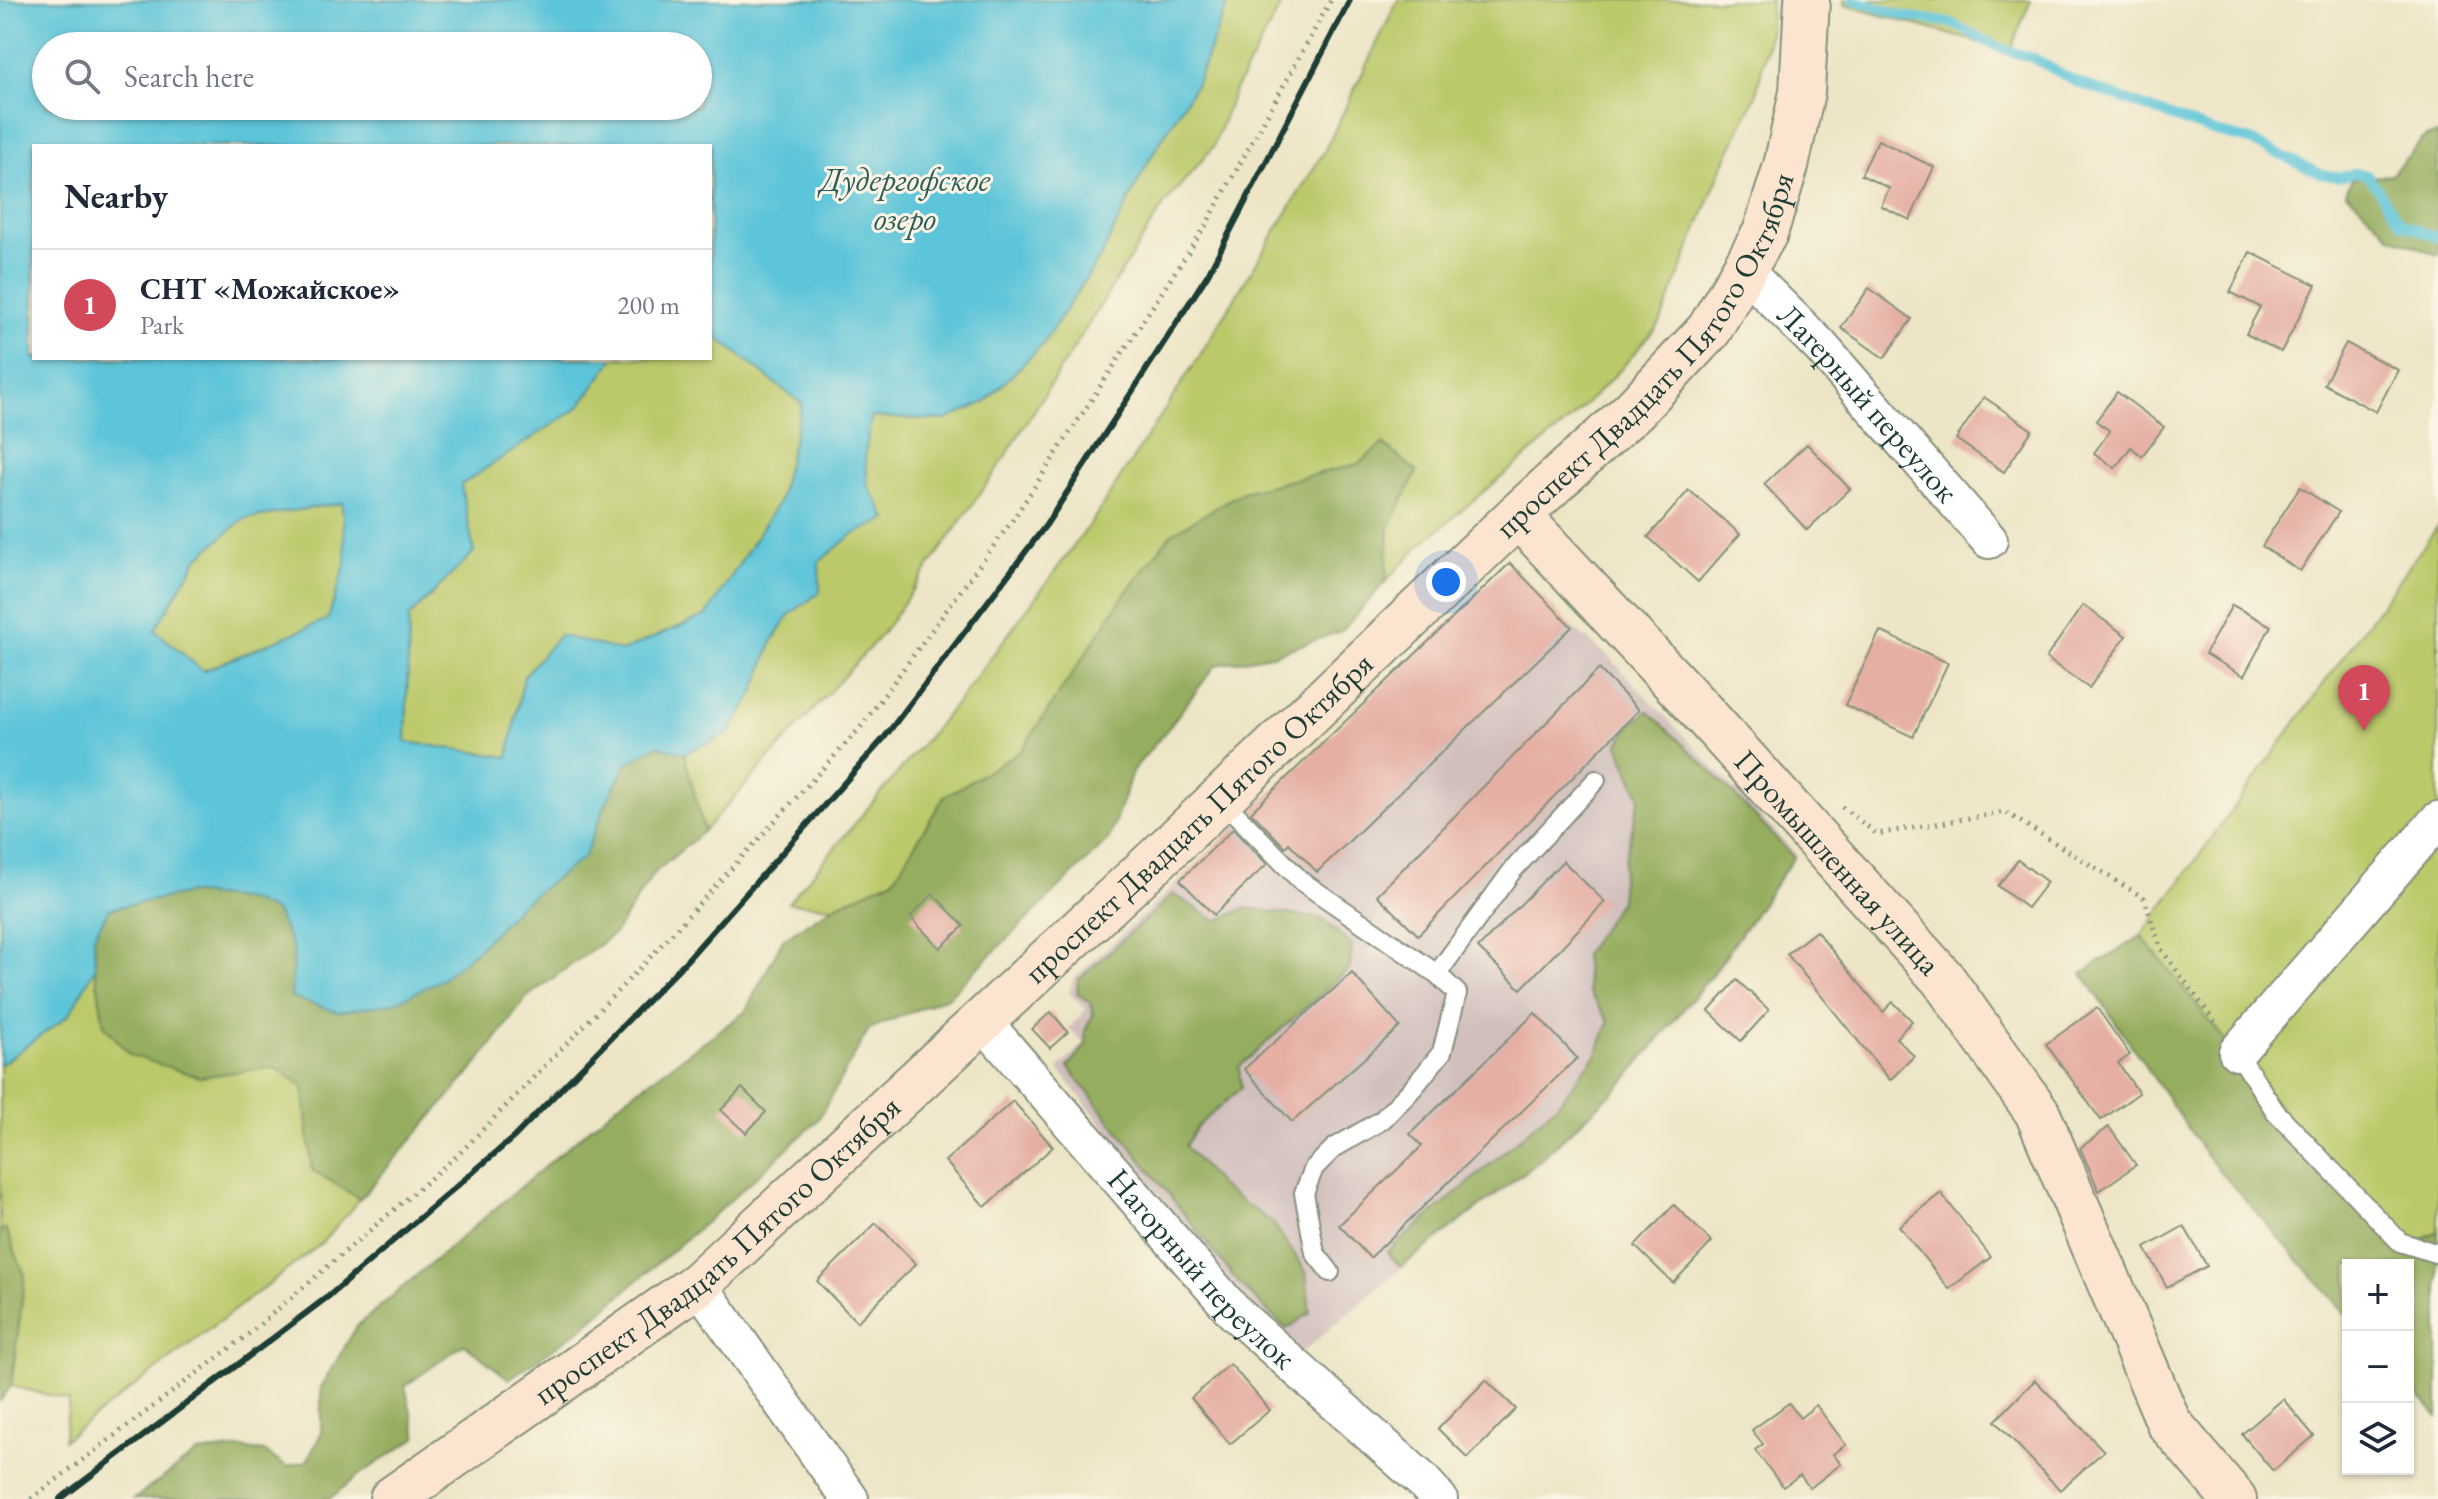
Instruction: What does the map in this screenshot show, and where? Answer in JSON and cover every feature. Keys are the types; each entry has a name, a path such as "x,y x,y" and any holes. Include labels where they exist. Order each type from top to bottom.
{"street":[{"name":"проспект Двадцать Пятого Октября","path":"392,1499 698,1284 1221,799 1518,515 1634,410 1709,330 1765,233 1786,166 1802,92 1807,0"},
{"name":"Лагерный переулок","path":"1744,270 1820,346 1989,540"},
{"name":"Промышленная улица","path":"1518,515 1702,712 1943,979 2037,1112 2169,1423 2234,1499"},
{"path":"2237,1052 2438,820"},
{"name":"Нагорный переулок","path":"982,1020 1235,1313 1422,1480 1439,1499"},
{"path":"698,1284 850,1499"}],"lane":[{"path":"1437,974 1512,871 1596,780"},
{"path":"1221,799 1301,881 1437,974 1457,993 1442,1052 1414,1087 1382,1120 1334,1148 1314,1168 1304,1193 1315,1253 1330,1272"},
{"path":"2237,1052 2275,1111 2400,1242 2435,1253 2438,1251"}],"path":[{"path":"31,1499 250,1333 459,1154 644,964 860,728 1012,521 1197,238 1331,0"},
{"path":"1832,800 1877,834 2005,812 2144,898 2161,949 2237,1052"}],"shaded area":[{"path":"1510,563 1572,627 1607,655 1797,855 1718,970 1624,1084 1537,1165 1402,1268 1301,1353 1229,1282 1058,1069 1084,1043 1069,1028 1086,1010 1069,993 1073,979"}],"green space":[{"path":"1229,0 1284,0 1233,94 1213,147 1163,206 1000,465 882,634 704,831 684,753 729,734 755,690 772,642 789,615 820,592 818,562 852,535 887,519 868,486 865,455 871,417 946,420 985,402 1042,345 1101,256 1148,162 1197,82"},
{"path":"1398,0 1771,0 1770,32 1756,95 1720,172 1660,323 1620,370 1569,421 1420,545 1386,581 1389,527 1417,472 1383,444 1358,464 1243,492 1171,534 1125,594 1021,751 944,797 894,879 833,907 788,903 960,699 1091,523 1197,360 1325,150"},
{"path":"1844,0 2031,0 2010,51 1844,5"},
{"path":"2438,134 2438,255 2391,237 2346,192 2352,179 2391,175 2425,137"},
{"path":"712,334 802,404 779,501 707,615 622,651 524,676 508,757 406,742 409,617 474,552 460,485 579,407 613,360 712,360"},
{"path":"1383,444 1417,472 1389,527 1386,581 1342,631 1272,655 1216,665 1133,770 1109,839 948,997 869,1029 817,1121 722,1208 582,1328 509,1379 464,1344 405,1386 417,1437 329,1499 134,1499 197,1453 242,1448 265,1452 287,1467 307,1461 321,1434 321,1387 357,1326 622,1101 745,1012 783,939 833,907 894,879 944,797 1021,751 1125,594 1171,534 1243,492 1358,464"},
{"path":"342,503 346,562 328,619 202,671 154,630 198,558 243,519"},
{"path":"2438,526 2438,1231 2411,1244 2313,1149 2141,936"},
{"path":"1648,711 1794,857 1716,969 1622,1084 1535,1164 1401,1267 1387,1252 1556,1106 1597,1054 1609,1022 1588,991 1584,955 1620,901 1623,866 1640,797 1618,744 1630,726"},
{"path":"658,745 684,753 704,831 653,874 615,933 527,997 474,1068 360,1199 312,1170 303,1086 274,1067 199,1077 130,1055 104,1025 95,968 94,936 109,909 189,893 249,900 276,912 294,950 291,997 479,948 520,905 539,890 605,806 626,764"},
{"path":"1173,894 1217,921 1246,908 1322,919 1352,945 1350,968 1239,1067 1241,1088 1198,1126 1185,1146 1222,1188 1273,1223 1306,1272 1310,1313 1286,1329 1239,1283 1068,1067 1086,1045 1085,1031 1093,1015 1091,1003 1077,994 1078,980"},
{"path":"2141,936 2313,1149 2411,1244 2438,1231 2438,1417 2414,1390 2414,1259 2342,1259 2342,1309 2209,1159 2082,973"},
{"path":"95,968 104,1025 199,1077 274,1067 303,1086 312,1170 360,1199 321,1244 64,1440 69,1400 11,1386 25,1276 5,1229 0,1231 0,1065 68,1015"},
{"path":"6,1229 25,1276 11,1386 0,1401 0,1231"}],"water":[{"name":"Дудергофское озеро","path":"0,0 1229,0 1197,82 1148,162 1101,256 1042,345 985,402 946,420 871,417 865,455 868,485 887,519 852,535 819,562 820,592 789,615 772,642 755,690 729,734 684,753 658,745 626,764 584,857 520,905 479,948 441,980 393,1003 338,1012 291,997 294,950 276,912 249,900 189,893 109,909 94,936 95,968 69,1015 0,1065","holes":["32,144 712,144 712,334 802,404 779,501 707,615 622,651 559,635 524,676 508,757 406,742 409,617 474,552 461,485 579,407 613,360 32,360","342,503 346,562 328,619 203,671 155,630 198,558 243,519"]}],"building":[{"path":"1878,140 1934,167 1910,220 1881,206 1889,188 1861,175"},
{"path":"2250,252 2316,285 2281,352 2246,334 2260,307 2230,292"},
{"path":"1869,288 1912,319 1884,358 1841,328"},
{"path":"2346,343 2398,370 2376,412 2324,384"},
{"path":"2117,392 2164,427 2142,456 2131,447 2115,468 2094,453 2110,431 2096,421"},
{"path":"1984,397 2032,430 2004,472 1956,439"},
{"path":"1807,444 1850,489 1807,530 1764,484"},
{"path":"2300,487 2339,512 2300,571 2262,546"},
{"path":"1689,490 1740,534 1698,582 1648,537"},
{"path":"1510,563 1572,627 1317,872 1289,843 1285,847 1251,812"},
{"path":"2083,605 2126,636 2089,688 2046,658"},
{"path":"2232,605 2271,626 2244,676 2205,654"},
{"path":"1880,631 1948,663 1913,737 1845,705"},
{"path":"1599,669 1639,710 1418,935 1377,895"},
{"path":"1233,829 1267,864 1214,915 1180,880"},
{"path":"2018,860 2047,882 2027,908 1998,886"},
{"path":"1563,861 1605,902 1521,989 1478,948"},
{"path":"933,894 964,926 940,948 910,917"},
{"path":"1816,931 1883,1012 1893,1002 1912,1021 1896,1038 1914,1056 1890,1080 1787,954"},
{"path":"1352,973 1400,1027 1292,1122 1244,1069"},
{"path":"1737,980 1769,1010 1741,1041 1709,1011"},
{"path":"2097,1008 2130,1055 2118,1063 2139,1093 2101,1120 2046,1044"},
{"path":"1051,1012 1068,1032 1050,1048 1032,1029"},
{"path":"1535,1013 1577,1058 1370,1258 1339,1225 1422,1146 1410,1134"},
{"path":"742,1088 766,1112 746,1133 721,1110"},
{"path":"1013,1101 1053,1147 985,1207 945,1161"},
{"path":"2109,1127 2136,1165 2099,1191 2080,1148"},
{"path":"1941,1193 1991,1257 1949,1289 1899,1226"},
{"path":"1674,1205 1712,1242 1673,1283 1635,1246"},
{"path":"876,1223 916,1264 857,1322 817,1281"},
{"path":"2184,1226 2207,1266 2167,1287 2145,1248"},
{"path":"1230,1364 1270,1410 1230,1444 1191,1398"},
{"path":"1486,1380 1516,1409 1468,1458 1438,1429"},
{"path":"2035,1380 2104,1451 2060,1490 1995,1421"},
{"path":"2283,1399 2314,1436 2273,1471 2242,1434"},
{"path":"1789,1403 1800,1418 1816,1405 1846,1445 1833,1454 1841,1464 1810,1488 1800,1475 1783,1487 1755,1450 1763,1444 1752,1430"}],"waterway":[{"path":"1853,0 1905,16 1951,23 2000,48 2035,59 2076,82 2212,131 2249,140 2321,174 2338,177 2355,173 2368,175 2401,223 2438,238"}],"railway":[{"path":"60,1499 330,1295 514,1137 687,960 884,738 1046,525 1208,274 1350,0"}],"place":[{"name":"СНТ «Можайское»","path":"2364,731"}]}
